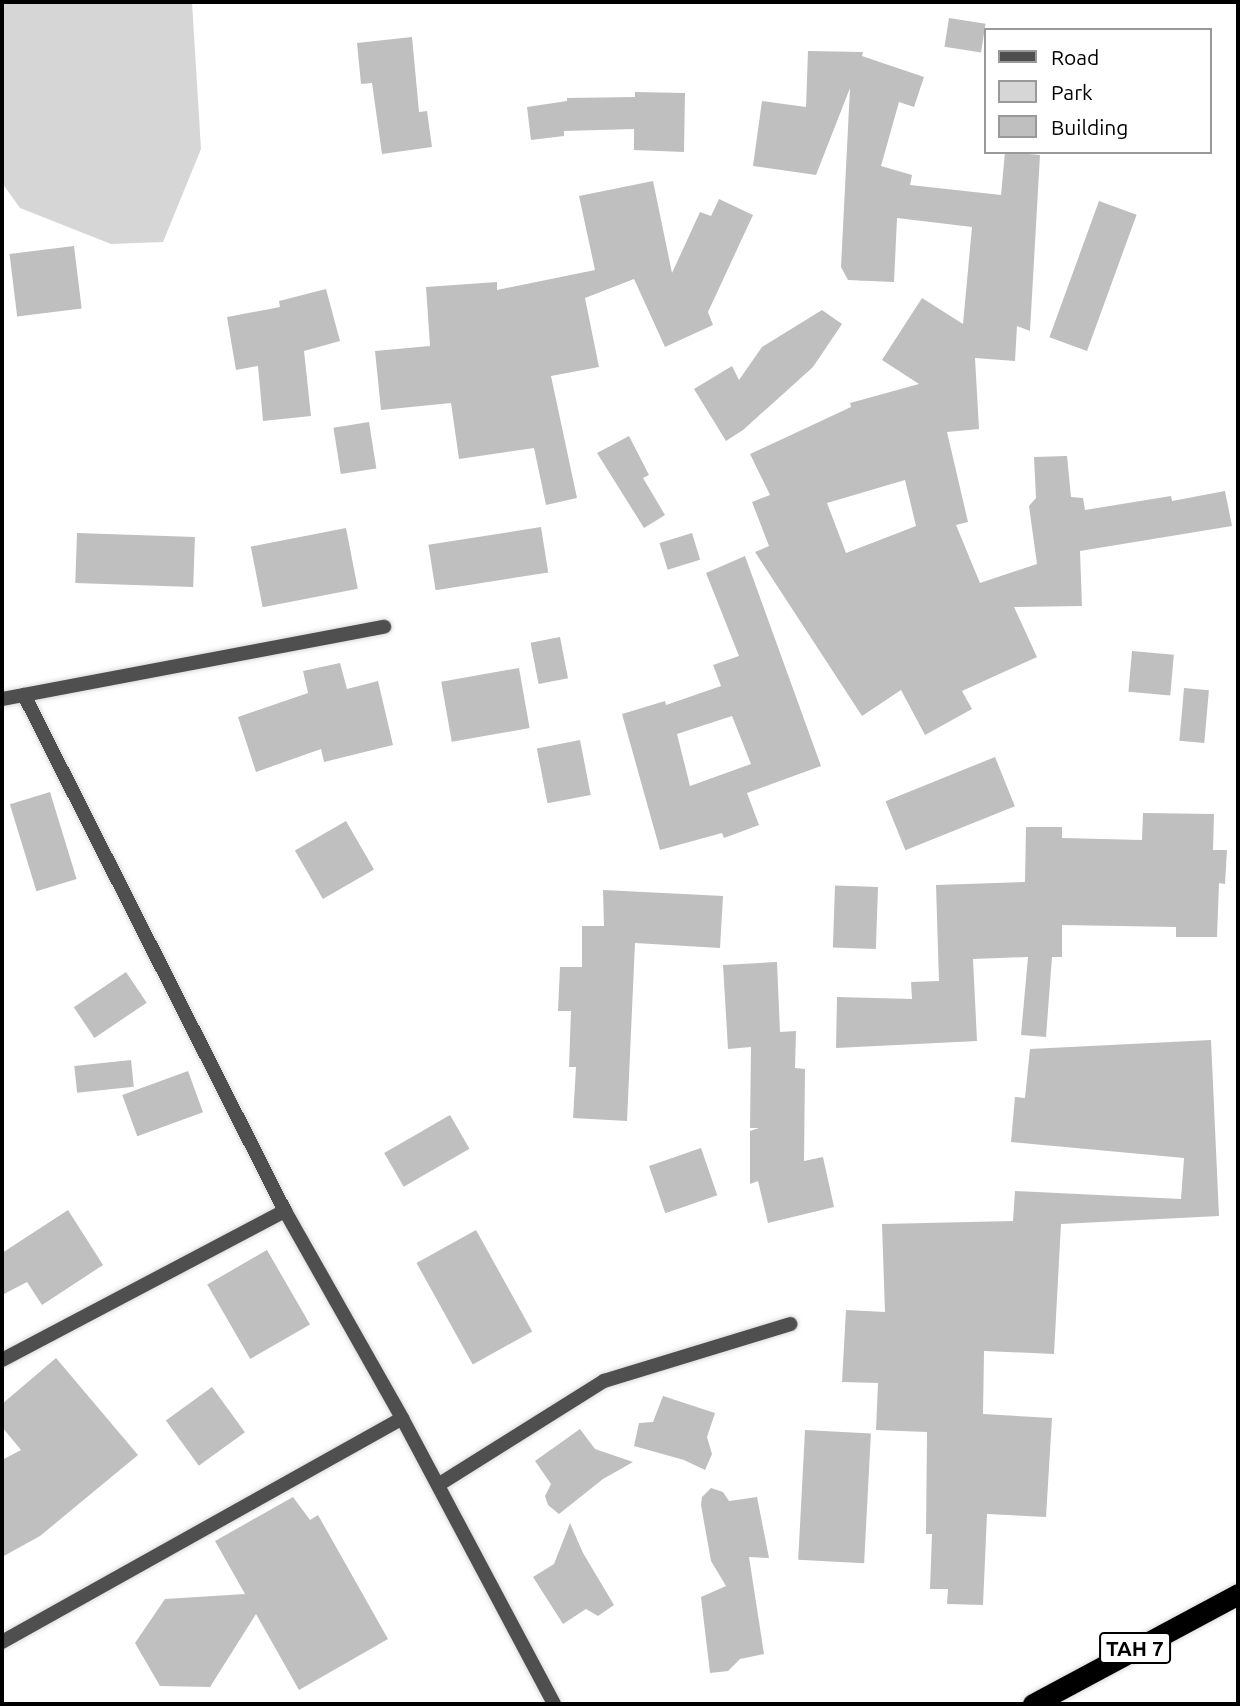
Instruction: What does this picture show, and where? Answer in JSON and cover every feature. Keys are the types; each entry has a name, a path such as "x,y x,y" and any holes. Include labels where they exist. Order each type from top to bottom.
{"highway":[{"name":"TAH 7","path":"1033,1704 1238,1594"}],"street":[{"path":"2,699 384,626"},
{"path":"24,695 285,1211 402,1418 554,1704"},
{"path":"2,1360 285,1211"},
{"path":"438,1485 604,1381 791,1324"},
{"path":"2,1642 402,1418"}],"green space":[{"path":"2,2 192,2 201,149 163,242 111,244 20,208 2,183"}],"building":[{"path":"949,18 986,24 981,52 944,47"},
{"path":"412,37 419,112 427,111 432,147 382,154 372,83 361,84 357,43"},
{"path":"808,51 863,52 862,56 924,77 914,107 899,102 881,166 912,175 910,185 1001,195 1005,154 1040,155 1030,331 1017,326 1015,361 975,358 979,429 947,432 968,522 956,525 980,583 1037,564 1029,506 1036,498 1034,457 1067,456 1071,497 1083,498 1085,510 1171,496 1172,501 1225,491 1232,526 1080,551 1082,606 1014,607 1037,657 962,691 972,709 925,735 901,690 862,716 755,552 769,546 752,502 770,495 750,454 851,407 850,403 919,384 882,360 922,298 963,324 972,227 897,218 894,282 848,280 841,267 850,88 816,175 753,166 762,101 806,107","holes":["905,480 916,526 846,553 827,503"]},
{"path":"635,92 685,93 684,152 634,150 634,129 564,131 564,136 531,140 527,107 567,101 567,98 635,97"},
{"path":"653,181 672,273 700,212 711,216 719,199 753,215 708,312 713,325 665,347 634,279 585,298 599,367 551,376 577,498 546,505 534,448 459,459 451,403 381,410 375,351 430,346 426,287 497,282 497,290 595,270 579,196"},
{"path":"1099,201 1137,215 1087,351 1049,337"},
{"path":"74,246 82,309 17,316 9,254"},
{"path":"326,289 340,341 304,351 311,416 263,421 258,366 236,370 227,317 280,307 279,301"},
{"path":"822,310 842,324 813,367 743,430 726,441 694,389 732,366 739,380 762,347"},
{"path":"369,422 376,468 341,474 333,428"},
{"path":"629,436 649,475 643,478 665,515 644,528 597,453"},
{"path":"541,527 548,572 436,590 428,545"},
{"path":"346,528 358,589 263,607 251,547"},
{"path":"77,533 195,537 193,587 75,583"},
{"path":"692,533 700,560 668,570 659,543"},
{"path":"745,556 821,766 747,793 759,825 724,838 722,833 660,850 622,714 665,701 666,705 721,686 713,665 739,656 706,573","holes":["732,716 751,764 690,786 677,734"]},
{"path":"560,637 568,678 539,684 531,643"},
{"path":"1132,651 1174,655 1170,696 1128,692"},
{"path":"340,663 347,689 378,681 393,745 324,762 321,749 256,772 238,717 308,693 303,671"},
{"path":"519,668 530,728 452,742 441,682"},
{"path":"1184,688 1209,690 1204,743 1179,741"},
{"path":"580,740 591,795 547,803 537,748"},
{"path":"995,757 1015,806 905,850 886,801"},
{"path":"50,792 77,879 36,891 10,804"},
{"path":"1143,813 1214,814 1213,850 1227,850 1225,884 1219,883 1217,937 1176,937 1176,927 1062,925 1062,957 1052,957 1046,1037 1021,1035 1028,957 973,959 977,1041 836,1048 837,997 912,999 911,982 939,981 936,885 1025,882 1026,827 1062,827 1062,838 1142,840"},
{"path":"346,821 374,869 323,899 295,850"},
{"path":"835,885 878,887 876,949 833,947"},
{"path":"603,890 723,896 720,948 635,943 627,1121 573,1118 576,1067 569,1067 571,1011 558,1011 560,967 582,967 582,926 604,926"},
{"path":"777,962 780,1032 796,1031 795,1068 805,1069 804,1161 823,1157 834,1207 768,1223 758,1181 750,1184 750,1131 759,1128 750,1128 751,1047 728,1049 723,965"},
{"path":"126,972 147,1003 94,1038 74,1007"},
{"path":"1211,1040 1219,1216 1061,1224 1054,1354 984,1351 983,1414 1052,1418 1046,1517 987,1514 983,1605 947,1604 948,1589 930,1589 932,1534 926,1534 927,1432 876,1430 878,1383 842,1382 846,1310 885,1312 882,1224 1013,1221 1015,1191 1181,1199 1184,1158 1011,1142 1015,1097 1025,1098 1030,1049"},
{"path":"131,1060 134,1087 77,1093 74,1066"},
{"path":"188,1071 203,1112 137,1136 122,1095"},
{"path":"450,1115 470,1149 404,1187 384,1153"},
{"path":"701,1148 717,1195 665,1213 649,1166"},
{"path":"68,1210 103,1265 42,1305 27,1282 2,1295 2,1253"},
{"path":"476,1230 532,1331 473,1364 417,1263"},
{"path":"267,1250 310,1324 250,1359 207,1284"},
{"path":"56,1358 138,1455 40,1536 2,1557 2,1460 21,1450 2,1427 2,1404"},
{"path":"212,1387 245,1432 199,1466 166,1421"},
{"path":"663,1396 715,1413 707,1437 712,1454 705,1470 684,1460 634,1446 639,1423 653,1422"},
{"path":"580,1429 595,1449 633,1462 603,1479 559,1514 548,1505 545,1496 551,1484 535,1461"},
{"path":"805,1430 871,1433 864,1563 798,1560"},
{"path":"711,1488 723,1492 729,1501 757,1497 769,1558 749,1557 764,1654 740,1659 728,1671 710,1673 701,1597 726,1586 711,1561 701,1505 702,1497"},
{"path":"293,1497 310,1520 318,1515 388,1639 299,1690 256,1614 210,1687 160,1686 135,1643 165,1599 245,1594 215,1541"},
{"path":"570,1523 583,1553 614,1605 598,1616 586,1609 563,1624 533,1577 554,1564"}]}
